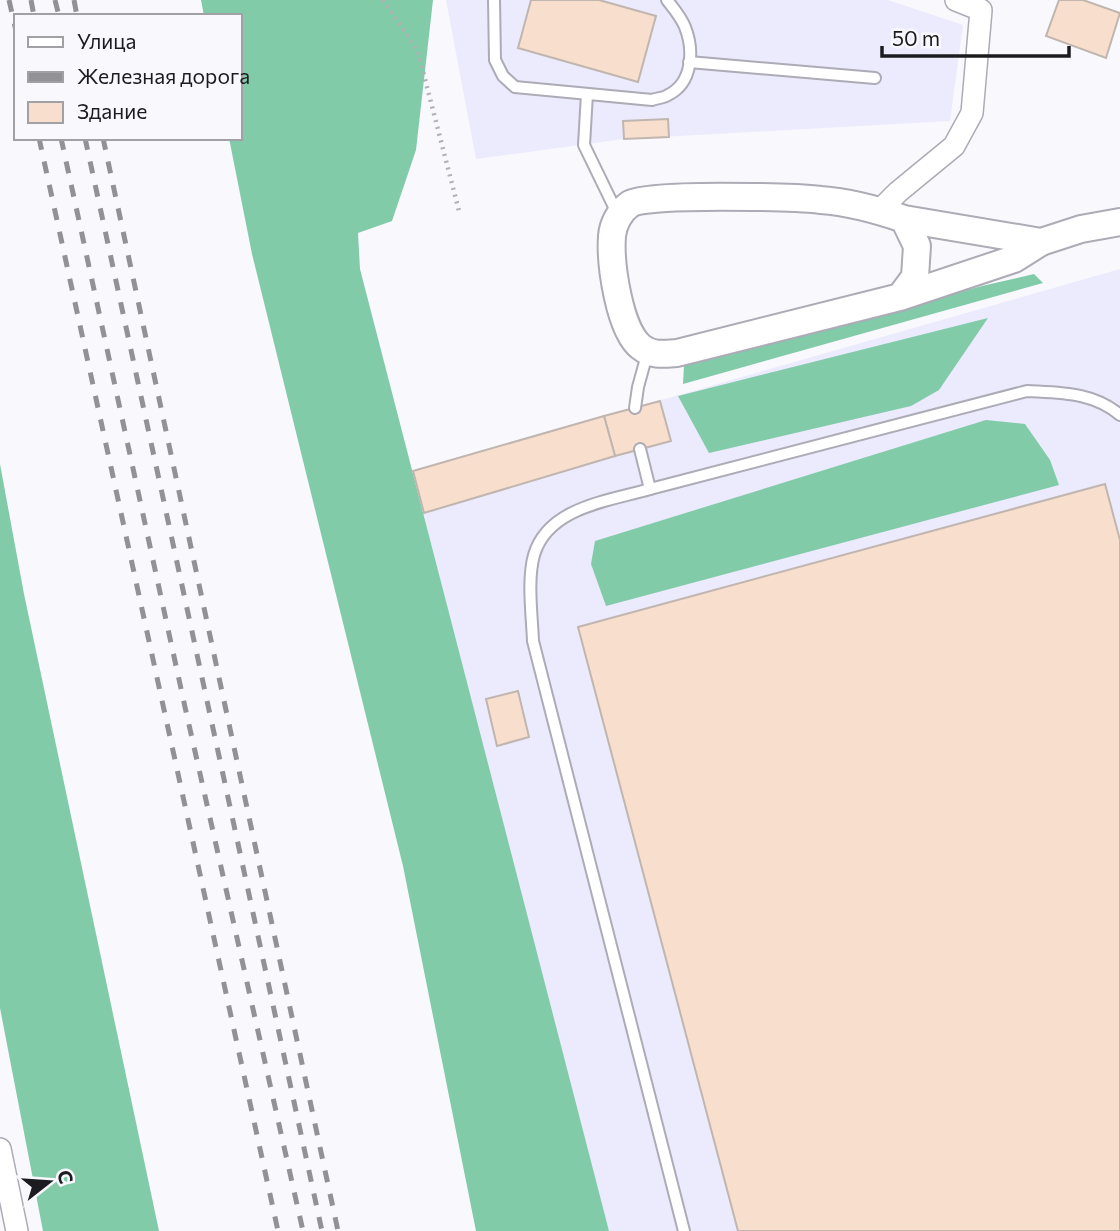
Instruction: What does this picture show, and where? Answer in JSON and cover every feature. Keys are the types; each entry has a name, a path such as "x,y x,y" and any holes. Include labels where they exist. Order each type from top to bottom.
{"street":[{"path":"892,215 898,192 954,146 972,113 981,10 956,0"},
{"path":"1041,243 822,200 678,197 632,202 619,215 612,234 614,276 623,318 639,346 660,355 900,297 1014,259 1041,243 1081,229 1120,222"},
{"path":"892,215 917,246 915,277 900,297"},
{"path":"0,1149 17,1231"}],"lane":[{"path":"494,0 495,60 503,76 515,88 652,100 669,95 684,83 689,70 690,50 686,29 667,0"},
{"path":"690,62 875,78"},
{"path":"587,94 584,145 619,215"},
{"path":"635,408 648,351"},
{"path":"684,1231 533,641 531,580 534,556 541,540 554,524 577,510 1027,391 1080,395 1099,401 1120,415"},
{"path":"640,449 650,489"}],"path":[{"path":"383,0 418,52 459,211"}],"shaded area":[{"path":"446,0 888,0 963,25 950,121 624,139 476,159"},
{"path":"1120,269 1120,1231 609,1231 554,1033 413,471"}],"green space":[{"path":"201,0 433,0 416,150 392,221 358,233 360,269 609,1231 476,1231 403,866 252,254 229,140 242,140 242,14 204,14"},
{"path":"1034,274 1043,283 683,384 684,365"},
{"path":"988,318 939,390 911,406 709,453 678,396"},
{"path":"986,420 1025,424 1050,460 1059,485 606,606 591,564 595,541"},
{"path":"0,464 24,594 159,1231 43,1231 0,1008"}],"building":[{"path":"531,0 599,0 656,16 638,82 518,48"},
{"path":"1059,0 1083,0 1120,13 1106,58 1046,36"},
{"path":"668,119 669,137 624,139 623,121"},
{"path":"660,401 671,441 615,456 604,416"},
{"path":"604,416 615,456 424,513 413,471"},
{"path":"1105,484 1120,540 1120,1231 738,1231 578,627"},
{"path":"518,691 529,737 497,746 486,699"}],"railway":[{"path":"9,0 14,22"},
{"path":"31,0 34,14"},
{"path":"55,0 58,14"},
{"path":"74,0 77,14"},
{"path":"39,140 278,1231"},
{"path":"61,140 303,1231"},
{"path":"85,140 322,1231"},
{"path":"103,140 338,1231"}]}
